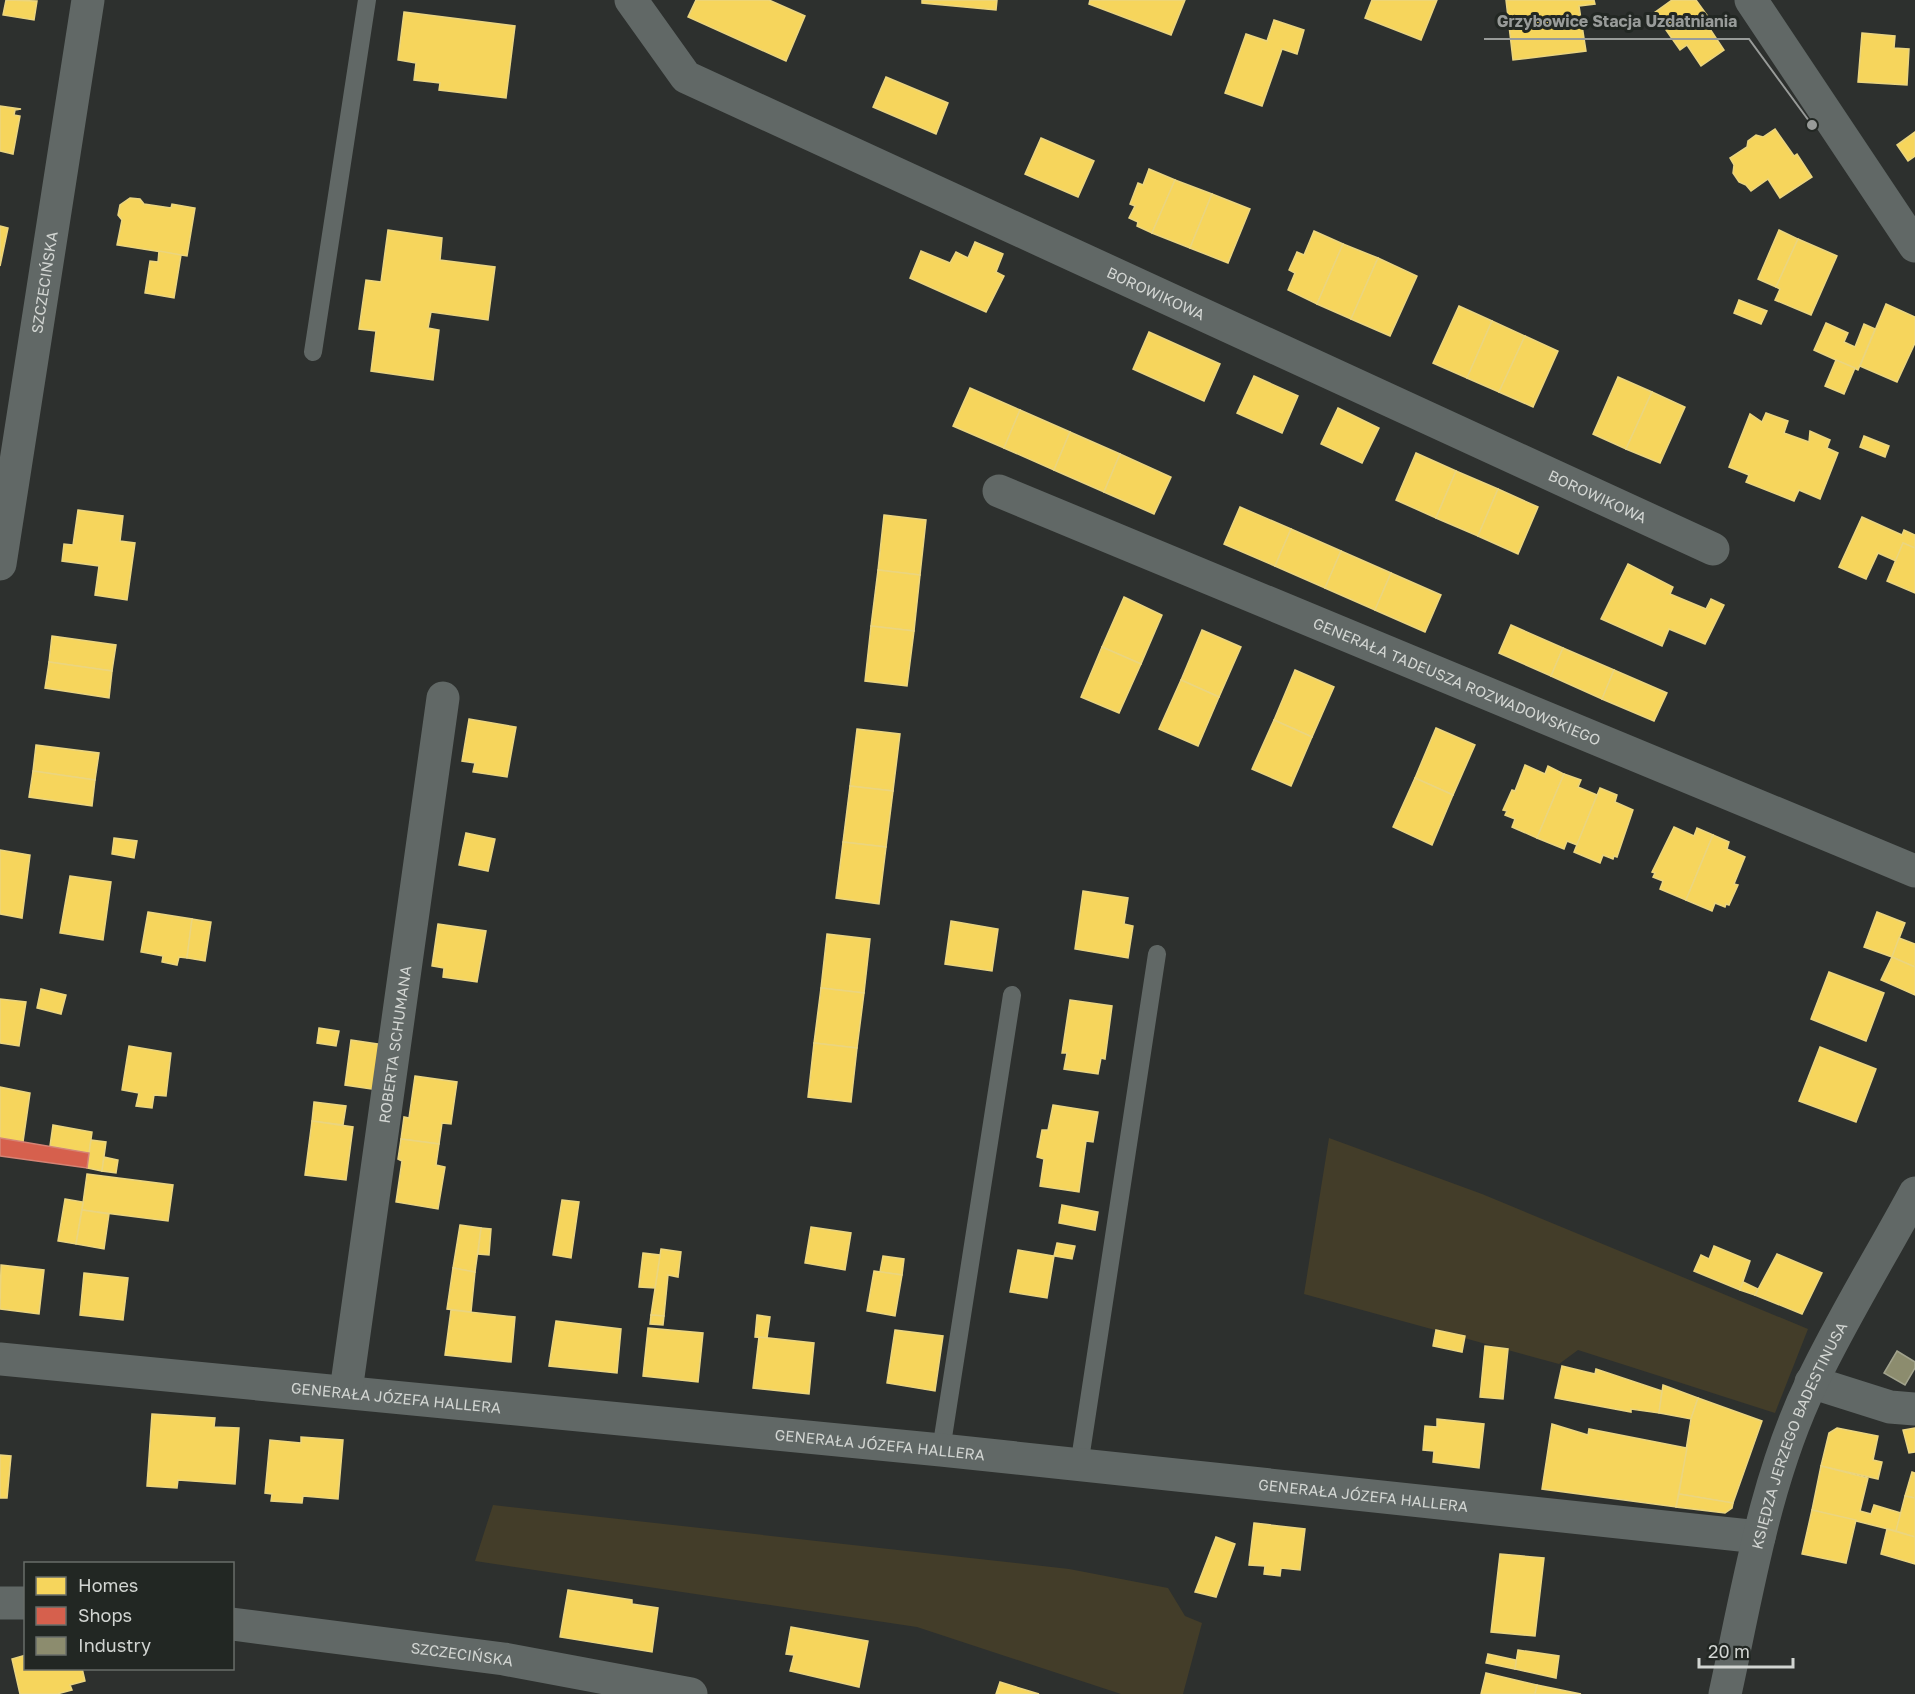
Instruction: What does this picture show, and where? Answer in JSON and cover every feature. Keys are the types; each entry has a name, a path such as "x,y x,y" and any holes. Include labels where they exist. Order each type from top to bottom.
{"street":[{"name":"SZCZECIŃSKA","path":"0,564 88,0"},
{"name":"BOROWIKOWA","path":"631,0 686,77 1713,549"},
{"path":"1751,0 1915,246"},
{"name":"GENERAŁA TADEUSZA ROZWADOWSKIEGO","path":"999,491 1915,872"},
{"name":"ROBERTA SCHUMANA","path":"346,1391 442,698"},
{"name":"KSIĘDZA JERZEGO BADESTINUSA","path":"1725,1694 1759,1536 1791,1433 1811,1382 1915,1193"},
{"name":"GENERAŁA JÓZEFA HALLERA","path":"0,1359 941,1450 1759,1536"},
{"path":"1811,1382 1890,1407 1915,1409"},
{"path":"0,1603 24,1603"},
{"name":"SZCZECIŃSKA","path":"234,1624 504,1659 691,1694"}],"lane":[{"path":"313,352 367,0"},
{"path":"1079,1466 1157,954"},
{"path":"941,1450 1012,995"}],"shaded area":[{"path":"1329,1138 1482,1194 1808,1329 1775,1413 1578,1350 1559,1364 1304,1294"},
{"path":"493,1505 1069,1569 1168,1588 1185,1616 1202,1623 1183,1694 1121,1694 917,1627 475,1561"}],"building: Homes":[{"path":"6,0 37,1 34,20 3,15"},
{"path":"696,0 769,0 805,16 786,61 688,17"},
{"path":"922,0 997,0 996,10 922,3"},
{"path":"1090,0 1185,0 1171,35 1089,4"},
{"path":"1372,0 1437,0 1421,40 1365,18"},
{"path":"1506,0 1594,0 1595,4 1579,6 1586,51 1513,60"},
{"path":"1672,0 1696,0 1714,25 1710,29 1724,50 1701,66 1687,45 1680,50 1654,13"},
{"path":"404,12 515,26 506,98 439,90 440,83 414,80 416,63 398,60"},
{"path":"1274,20 1304,30 1297,54 1282,49 1262,106 1225,93 1246,34 1267,41"},
{"path":"1862,33 1895,36 1894,48 1909,49 1907,85 1858,82"},
{"path":"886,77 948,103 936,134 873,107"},
{"path":"0,106 21,109 15,110 14,115 20,116 13,154 0,151"},
{"path":"1775,129 1794,156 1797,154 1812,177 1780,198 1768,179 1751,191 1739,182 1733,173 1734,165 1730,158 1747,147 1748,141 1756,135 1763,137"},
{"path":"1915,132 1915,156 1908,161 1897,145"},
{"path":"1041,138 1094,161 1078,197 1025,174"},
{"path":"1149,169 1175,180 1152,233 1137,226 1138,222 1129,218 1135,206 1130,204 1138,183 1143,185"},
{"path":"1175,180 1212,194 1190,248 1152,233"},
{"path":"1212,194 1250,209 1228,263 1190,248"},
{"path":"130,198 140,199 144,204 171,208 172,204 195,208 187,256 117,245 122,220 118,215 120,205"},
{"path":"0,226 8,228 0,266"},
{"path":"388,230 442,238 440,260 495,267 488,320 431,312 428,328 439,330 433,380 371,371 376,331 359,329 366,280 381,282"},
{"path":"1779,230 1798,239 1776,287 1758,279"},
{"path":"1314,231 1343,244 1317,304 1288,290 1295,273 1289,270 1297,252 1304,255"},
{"path":"1798,239 1837,256 1811,315 1775,300 1780,289 1776,287"},
{"path":"975,242 1003,254 996,272 1004,276 986,312 910,278 921,251 950,263 956,252 968,258"},
{"path":"1343,244 1378,258 1351,319 1317,304"},
{"path":"159,251 181,255 174,298 145,293 150,261 158,262"},
{"path":"1378,258 1417,276 1390,336 1351,319"},
{"path":"1739,300 1767,311 1761,324 1734,313"},
{"path":"1886,304 1915,317 1915,343 1897,382 1860,366"},
{"path":"1459,306 1492,321 1467,378 1433,363"},
{"path":"1492,321 1525,336 1499,392 1467,378"},
{"path":"1826,323 1848,333 1844,342 1855,347 1864,324 1875,329 1858,370 1814,350"},
{"path":"1149,332 1220,364 1204,401 1133,369"},
{"path":"1525,336 1558,351 1533,407 1499,392"},
{"path":"1836,360 1855,368 1844,394 1825,386"},
{"path":"1254,376 1298,396 1282,433 1237,413"},
{"path":"1618,377 1652,392 1626,449 1593,434"},
{"path":"970,388 1020,410 1004,448 953,426"},
{"path":"1652,392 1685,407 1660,463 1626,449"},
{"path":"1338,408 1379,428 1362,463 1321,444"},
{"path":"1020,410 1070,432 1054,470 1004,448"},
{"path":"1766,413 1788,421 1784,433 1809,442 1810,431 1830,440 1827,448 1838,453 1820,499 1799,490 1794,501 1746,482 1749,475 1729,467 1750,414 1762,422"},
{"path":"1070,432 1120,454 1104,492 1054,470"},
{"path":"1864,436 1889,446 1885,457 1860,447"},
{"path":"1416,453 1456,471 1436,518 1396,500"},
{"path":"1120,454 1171,477 1154,514 1104,492"},
{"path":"1456,471 1498,489 1478,536 1436,518"},
{"path":"1498,489 1538,507 1518,554 1478,536"},
{"path":"1240,507 1291,529 1275,566 1224,544"},
{"path":"78,510 123,516 120,541 135,543 127,600 95,595 99,566 62,561 64,544 73,545"},
{"path":"884,515 926,520 920,575 878,570"},
{"path":"1862,517 1902,535 1904,530 1915,535 1915,548 1903,543 1896,561 1878,553 1866,579 1839,567"},
{"path":"1291,529 1341,551 1325,588 1275,566"},
{"path":"1903,543 1915,548 1915,593 1887,581"},
{"path":"1341,551 1391,573 1375,610 1325,588"},
{"path":"1628,564 1673,587 1670,594 1706,609 1711,599 1724,605 1705,644 1669,629 1662,646 1601,619"},
{"path":"878,570 920,575 914,631 871,626"},
{"path":"1391,573 1441,595 1425,632 1375,610"},
{"path":"1124,597 1162,615 1141,664 1102,647"},
{"path":"1511,625 1563,648 1551,676 1499,653"},
{"path":"871,626 914,631 907,686 865,681"},
{"path":"1202,630 1241,647 1219,697 1181,680"},
{"path":"52,636 116,645 112,671 49,662"},
{"path":"1102,647 1141,664 1119,713 1081,697"},
{"path":"1563,648 1614,670 1602,699 1551,676"},
{"path":"49,662 112,671 109,698 45,688"},
{"path":"1295,670 1334,687 1312,737 1274,720"},
{"path":"1614,670 1667,693 1654,721 1602,699"},
{"path":"1181,680 1219,697 1198,746 1159,729"},
{"path":"469,719 516,727 507,777 473,772 475,763 462,761"},
{"path":"1274,720 1312,737 1291,786 1252,769"},
{"path":"1436,728 1475,745 1453,795 1415,778"},
{"path":"857,729 900,734 893,791 850,786"},
{"path":"36,745 99,753 95,780 33,771"},
{"path":"1525,765 1545,774 1548,766 1564,774 1537,838 1512,827 1515,819 1505,815 1507,811 1503,810 1512,790 1515,791"},
{"path":"33,771 95,780 92,806 29,797"},
{"path":"1564,774 1581,780 1578,787 1597,795 1577,845 1567,841 1564,849 1537,838"},
{"path":"1415,778 1453,795 1432,845 1393,827"},
{"path":"850,786 893,791 886,847 843,842"},
{"path":"1600,788 1617,795 1615,802 1633,810 1617,857 1614,856 1613,859 1603,855 1600,863 1574,852"},
{"path":"1674,827 1694,836 1697,828 1713,835 1686,900 1660,889 1663,881 1653,877 1655,873 1652,872"},
{"path":"466,833 495,839 488,871 459,865"},
{"path":"1713,835 1729,842 1727,849 1745,857 1734,884 1738,885 1729,905 1726,904 1725,907 1715,903 1712,911 1686,900"},
{"path":"114,838 137,841 134,858 112,854"},
{"path":"843,842 886,847 879,904 836,898"},
{"path":"0,850 30,855 22,918 0,914"},
{"path":"70,876 111,882 103,940 60,933"},
{"path":"1083,891 1128,898 1124,924 1133,926 1128,958 1075,949"},
{"path":"148,912 192,919 187,958 179,957 177,965 162,962 163,956 141,952"},
{"path":"1877,912 1905,923 1892,957 1864,947"},
{"path":"192,919 211,922 205,961 187,958"},
{"path":"951,921 998,929 992,971 945,964"},
{"path":"438,924 486,931 477,982 443,977 444,968 432,966"},
{"path":"827,934 870,939 864,993 821,988"},
{"path":"1899,938 1915,944 1915,967 1892,957"},
{"path":"1892,957 1915,967 1915,995 1881,980"},
{"path":"1829,972 1884,993 1866,1041 1811,1019"},
{"path":"821,988 864,993 857,1048 814,1043"},
{"path":"41,989 66,995 61,1014 37,1008"},
{"path":"0,999 26,1002 19,1046 0,1043"},
{"path":"1070,1000 1112,1006 1105,1059 1101,1058 1098,1074 1064,1069 1067,1053 1062,1053"},
{"path":"319,1028 339,1031 336,1046 317,1043"},
{"path":"351,1040 384,1045 378,1090 345,1085"},
{"path":"814,1043 857,1048 851,1102 808,1097"},
{"path":"129,1046 171,1053 166,1096 154,1095 152,1108 136,1106 139,1093 122,1090"},
{"path":"1820,1047 1876,1069 1856,1122 1799,1101"},
{"path":"415,1076 457,1082 451,1124 442,1123 439,1144 401,1139 404,1117 409,1118"},
{"path":"0,1087 30,1093 23,1142 0,1138"},
{"path":"314,1102 346,1106 343,1125 312,1121"},
{"path":"1053,1105 1098,1112 1093,1142 1086,1141 1079,1192 1040,1186 1044,1159 1037,1157 1042,1130 1048,1130"},
{"path":"312,1121 353,1127 346,1180 305,1175"},
{"path":"53,1125 92,1132 89,1153 50,1146"},
{"path":"401,1139 439,1144 436,1165 445,1167 438,1209 396,1202 402,1161 398,1159"},
{"path":"91,1140 106,1142 102,1171 87,1168"},
{"path":"104,1157 118,1160 116,1173 102,1171"},
{"path":"87,1174 173,1185 168,1221 82,1210"},
{"path":"65,1199 83,1202 76,1244 58,1241"},
{"path":"562,1200 579,1202 571,1258 553,1255"},
{"path":"1062,1205 1098,1212 1095,1230 1059,1223"},
{"path":"82,1210 109,1214 104,1249 76,1244"},
{"path":"460,1225 481,1228 475,1272 453,1268"},
{"path":"811,1227 851,1233 845,1270 805,1263"},
{"path":"481,1228 491,1229 489,1255 478,1254"},
{"path":"1057,1243 1075,1246 1072,1259 1054,1256"},
{"path":"1714,1246 1750,1261 1740,1290 1694,1271 1701,1255 1709,1259"},
{"path":"661,1249 681,1252 678,1277 668,1275 664,1316 651,1315"},
{"path":"1018,1250 1054,1256 1047,1298 1010,1292"},
{"path":"643,1253 660,1255 655,1288 639,1287"},
{"path":"1777,1254 1822,1273 1802,1314 1755,1295"},
{"path":"883,1256 904,1259 902,1275 880,1272"},
{"path":"1,1265 44,1270 39,1314 0,1309"},
{"path":"453,1268 475,1272 471,1312 447,1309"},
{"path":"874,1271 902,1275 895,1316 867,1311"},
{"path":"84,1273 128,1278 123,1320 80,1315"},
{"path":"1743,1282 1758,1289 1755,1295 1740,1290"},
{"path":"451,1310 515,1317 511,1362 445,1355"},
{"path":"651,1315 664,1316 663,1325 650,1324"},
{"path":"757,1315 770,1317 767,1338 755,1337"},
{"path":"556,1321 621,1329 617,1373 549,1366"},
{"path":"648,1328 703,1333 698,1382 643,1376"},
{"path":"895,1330 943,1336 935,1391 887,1383"},
{"path":"1436,1330 1465,1336 1462,1352 1433,1346"},
{"path":"759,1337 814,1343 809,1394 753,1388"},
{"path":"1485,1346 1508,1349 1503,1399 1480,1397"},
{"path":"1562,1366 1595,1374 1596,1369 1662,1391 1659,1413 1631,1409 1631,1412 1555,1398"},
{"path":"1663,1385 1698,1398 1691,1419 1659,1413"},
{"path":"1698,1398 1762,1421 1733,1503 1679,1494 1691,1419"},
{"path":"152,1414 215,1418 214,1427 239,1428 235,1484 178,1480 177,1488 147,1486"},
{"path":"1437,1419 1484,1424 1479,1468 1433,1462 1434,1451 1423,1450 1425,1426 1437,1427"},
{"path":"1552,1424 1588,1435 1589,1429 1687,1448 1676,1507 1542,1489"},
{"path":"1837,1428 1878,1436 1873,1460 1882,1462 1878,1479 1821,1466 1829,1433"},
{"path":"1915,1428 1915,1452 1909,1453 1903,1430"},
{"path":"301,1437 343,1440 338,1499 303,1496 302,1503 271,1501 272,1494 265,1493 270,1440 301,1443"},
{"path":"0,1455 11,1456 7,1498 0,1498"},
{"path":"1821,1466 1868,1478 1860,1511 1871,1514 1874,1505 1901,1513 1896,1531 1812,1510"},
{"path":"1912,1472 1915,1473 1915,1498 1905,1496"},
{"path":"1679,1494 1733,1503 1732,1508 1725,1513 1676,1507"},
{"path":"1905,1496 1915,1498 1915,1537 1896,1531"},
{"path":"1812,1510 1856,1520 1846,1563 1802,1554"},
{"path":"1254,1523 1305,1529 1300,1570 1281,1568 1280,1576 1264,1574 1265,1566 1249,1565"},
{"path":"1887,1529 1915,1537 1915,1564 1881,1554"},
{"path":"1216,1537 1235,1544 1216,1597 1195,1592"},
{"path":"1500,1554 1544,1558 1535,1636 1491,1632"},
{"path":"568,1590 632,1600 632,1604 658,1608 652,1652 560,1637"},
{"path":"791,1627 868,1641 859,1687 790,1671 794,1655 786,1654"},
{"path":"1518,1650 1559,1656 1556,1678 1515,1669"},
{"path":"1488,1654 1516,1660 1515,1669 1486,1663"},
{"path":"24,1656 24,1670 82,1670 85,1681 70,1685 72,1690 57,1694 20,1694 12,1659"},
{"path":"1486,1673 1537,1685 1535,1694 1481,1694"},
{"path":"1000,1682 1039,1694 996,1694"},
{"path":"1537,1685 1581,1694 1535,1694"}],"building: Shops":[{"path":"0,1138 89,1153 87,1168 0,1156"}],"building: Industry":[{"path":"1897,1351 1915,1362 1915,1368 1905,1385 1884,1373"}],"place":[{"name":"Grzybowice Stacja Uzdatniania","path":"1812,125"}]}
